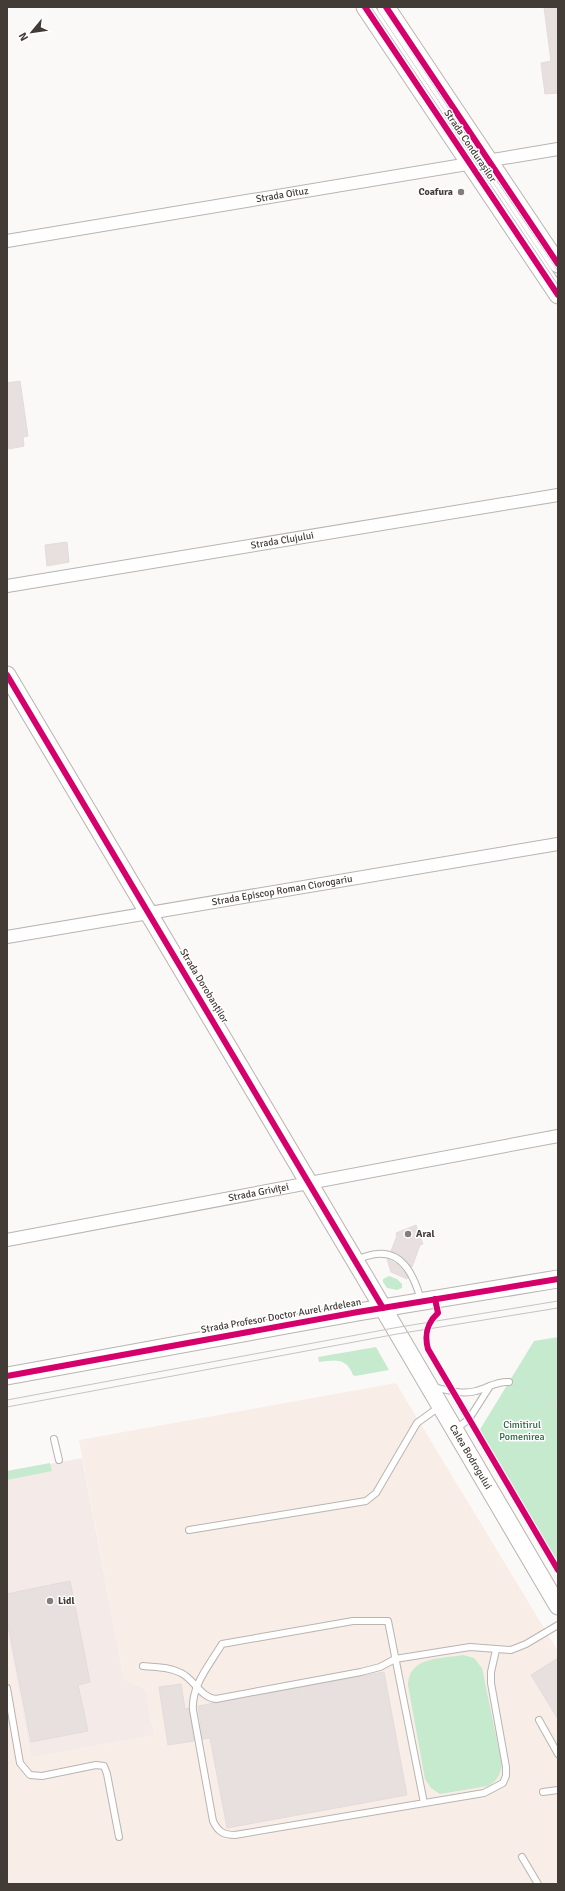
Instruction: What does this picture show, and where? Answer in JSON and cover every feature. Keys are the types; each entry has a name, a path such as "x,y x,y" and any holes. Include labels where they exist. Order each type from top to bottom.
{"main road":[{"name":"Strada Condurașilor","path":"365,7 558,295"},
{"name":"Strada Condurașilor","path":"386,7 558,264"},
{"name":"Strada Dorobanților","path":"7,675 383,1308"},
{"name":"Strada Profesor Doctor Aurel Ardelean","path":"7,1376 558,1278"},
{"name":"Calea Bodrogului","path":"383,1308 558,1606"}],"street":[{"name":"Strada Oituz","path":"7,241 558,148"},
{"name":"Strada Clujului","path":"7,586 558,495"},
{"name":"Strada Episcop Roman Ciorogariu","path":"7,937 558,844"},
{"name":"Strada Griviței","path":"7,1240 558,1136"}],"lane":[{"path":"355,1260 375,1254 391,1255 398,1259 416,1282 422,1302"},
{"path":"428,1386 465,1392 476,1392 499,1382 509,1382"},
{"path":"454,1431 468,1419 490,1386"},
{"path":"189,1530 366,1501 376,1493 417,1423 440,1407"},
{"path":"54,1439 59,1460"},
{"path":"424,1803 388,1621 353,1621 222,1644 197,1686 193,1696 193,1710 214,1822 219,1831 226,1835 235,1835 484,1793 502,1783 506,1776 491,1672 496,1650"},
{"path":"143,1666 169,1669 181,1673 197,1686 206,1696 216,1699 361,1672 395,1659 470,1647 496,1650 518,1648 558,1625"},
{"path":"7,1688 20,1763 30,1775 42,1776 96,1765 104,1766 107,1774 119,1837"},
{"path":"539,1720 558,1754"},
{"path":"543,1792 558,1790"},
{"path":"522,1857 538,1884"}],"path":[{"path":"509,1382 558,1407"}],"shaded area":[{"path":"396,1383 558,1651 558,1884 7,1884 7,1633 31,1758 154,1735 145,1689 124,1679 79,1440"},
{"path":"82,1458 124,1679 145,1689 154,1735 31,1758 7,1633 7,1472"}],"green space":[{"path":"389,1276 397,1279 402,1284 402,1288 397,1290 387,1288 383,1282 383,1279"},
{"name":"Cimitirul Pomenirea","path":"558,1337 558,1562 479,1431 534,1341"},
{"path":"376,1347 389,1370 355,1376 343,1362 335,1360 319,1362 318,1357"},
{"path":"50,1463 52,1471 7,1480 7,1471"},
{"path":"463,1655 474,1658 482,1668 502,1765 498,1778 488,1786 440,1794 431,1788 425,1779 408,1685 410,1676 414,1669 420,1664 436,1659"}],"building":[{"path":"544,7 558,7 558,93 545,94 541,63 551,61"},
{"path":"20,381 28,436 23,437 24,446 9,449 7,435 7,383"},
{"path":"67,542 69,562 47,566 45,545"},
{"path":"416,1225 423,1244 420,1245 412,1267 404,1258 391,1251 397,1236 396,1233"},
{"path":"387,1259 398,1265 408,1277 407,1279 391,1272"},
{"path":"70,1581 90,1682 78,1685 88,1731 31,1742 7,1620 7,1594"},
{"path":"558,1658 558,1719 531,1675"},
{"path":"384,1672 407,1795 227,1828 210,1738 203,1739 198,1706"},
{"path":"181,1684 185,1709 189,1708 194,1741 168,1745 159,1687"}],"tram line":[{"path":"371,7 558,285"},
{"path":"382,7 558,271"},
{"path":"7,1400 394,1328 558,1301"},
{"path":"7,1407 397,1334 558,1308"}],"cycle path":[{"path":"365,7 558,295"},
{"path":"386,7 558,264"},
{"path":"7,675 383,1308"},
{"path":"7,1376 358,1312 558,1279"},
{"path":"435,1299 438,1313 431,1321 427,1329 426,1338 428,1349 558,1570"}],"place":[{"name":"Coafura","path":"461,192"},
{"name":"Aral","path":"408,1234"},
{"name":"Lidl","path":"50,1601"}]}
